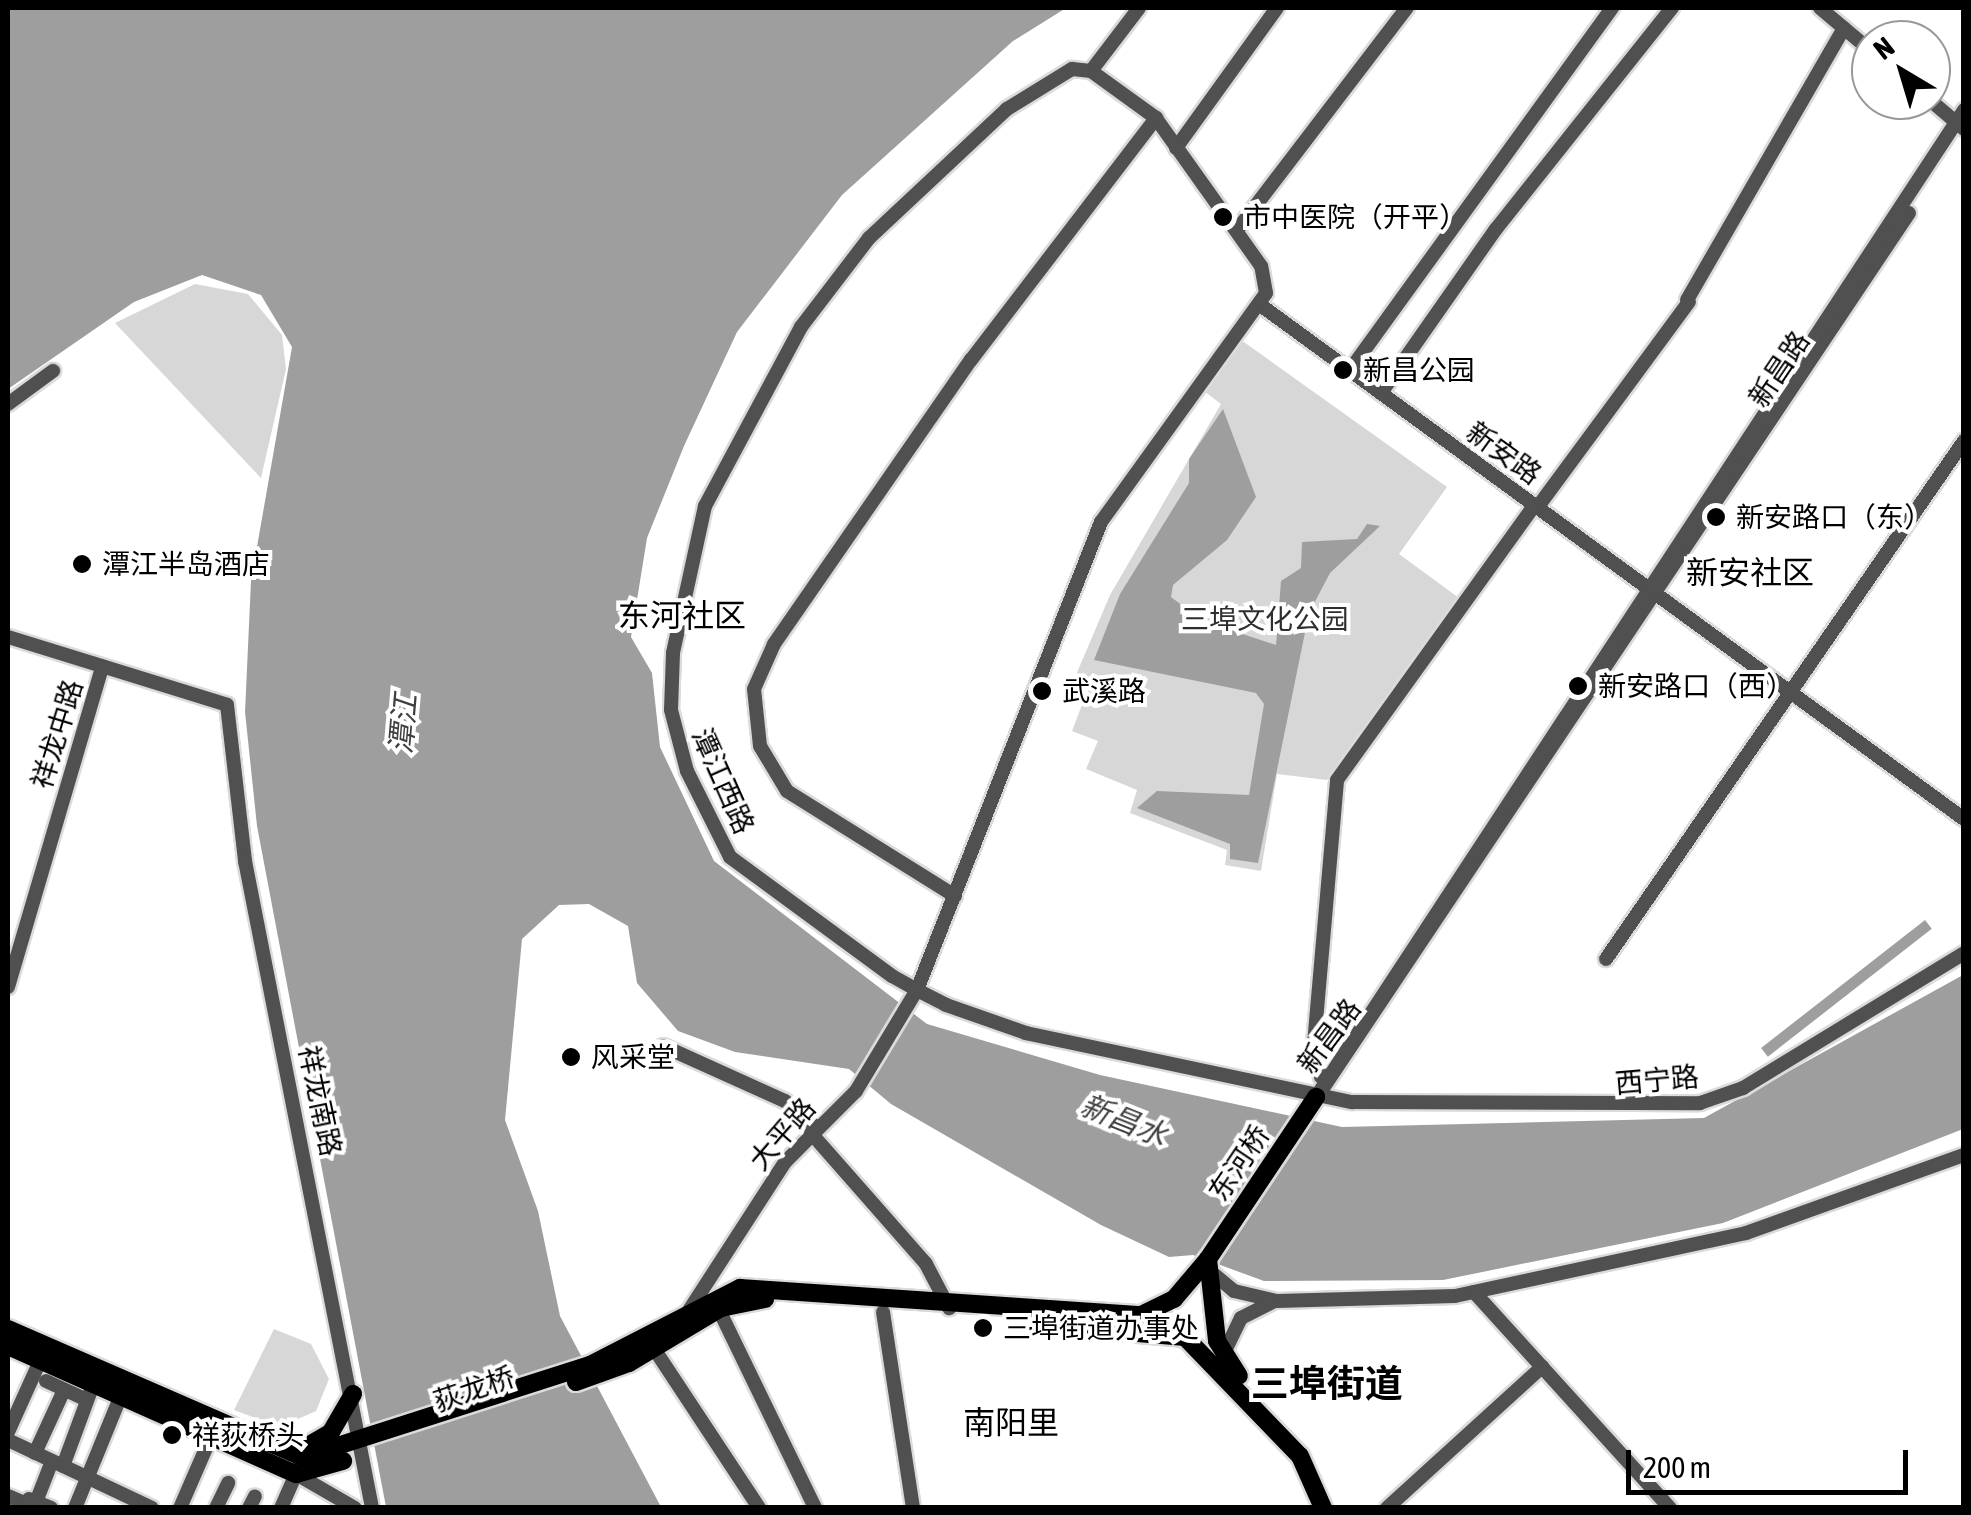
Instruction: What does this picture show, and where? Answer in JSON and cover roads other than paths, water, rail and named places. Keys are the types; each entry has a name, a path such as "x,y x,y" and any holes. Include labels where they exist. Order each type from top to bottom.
{"main road":[{"name":"东河桥","path":"651,1343 688,1312 726,1291 760,1287 949,1308 1141,1315 1174,1299 1208,1262 1316,1096"},
{"path":"1208,1262 1212,1309 1223,1356 1308,1449 1334,1508"},
{"path":"651,1343 719,1310 758,1298 883,1312 1179,1334 1205,1327 1212,1309"},
{"path":"8,1328 210,1439 295,1462"},
{"path":"1179,1334 1300,1456 1323,1508"},
{"name":"荻龙桥","path":"295,1462 367,1449 592,1370 651,1343"},
{"path":"8,1346 90,1393 123,1390 295,1462"},
{"path":"295,1462 326,1437 353,1394"}],"street":[{"path":"1091,71 1138,8"},
{"path":"1176,148 1277,8"},
{"path":"1236,230 1407,8"},
{"path":"1350,370 1612,8"},
{"path":"1380,393 1508,213 1672,8"},
{"path":"1820,8 1851,34"},
{"path":"1322,1077 1314,1044 1338,780 1688,301 1844,28"},
{"name":"潭江西路","path":"1111,44 1067,71 934,174 814,308 705,506 672,653 678,746 726,853 917,990 1026,1033 1316,1096"},
{"path":"917,990 1102,522 1259,304 1265,274 1156,118 1091,71 1067,71"},
{"path":"954,896 787,791 760,746 754,689 774,644 960,374 1156,118"},
{"name":"新昌路","path":"1316,1096 1962,124"},
{"name":"新安路","path":"1259,304 1964,818"},
{"path":"8,404 53,371"},
{"path":"1606,960 1787,691 1964,441"},
{"name":"新昌路","path":"1316,1096 1322,1077 1651,593"},
{"path":"8,638 102,667"},
{"name":"祥龙南路","path":"102,667 227,704 244,861 367,1449 372,1508"},
{"name":"祥龙中路","path":"8,987 102,667"},
{"name":"西宁路","path":"1316,1096 1684,1108 1743,1088 1964,953"},
{"name":"大平路","path":"688,1312 814,1130 856,1090 917,990"},
{"path":"664,1046 785,1101 926,1264 949,1308"},
{"path":"1208,1262 1229,1288 1277,1302 1474,1292 1746,1233 1964,1155"},
{"path":"1474,1292 1670,1508"},
{"path":"1223,1356 1241,1318 1277,1302"},
{"path":"719,1310 815,1508"},
{"path":"883,1312 913,1508"},
{"path":"651,1343 760,1508"},
{"path":"40,1361 8,1440 131,1503 152,1508"},
{"path":"1387,1508 1542,1367"},
{"path":"8,1496 35,1505 90,1393 64,1390 46,1381"},
{"path":"35,1453 64,1390"},
{"path":"75,1508 123,1390"},
{"path":"180,1508 210,1439"},
{"path":"281,1508 295,1462 356,1508"},
{"path":"216,1508 228,1483"}],"water":[{"path":"8,8 1066,8 1013,41 842,195 737,332 684,446 647,538 631,637 652,673 660,747 714,861 927,1024 1100,1075 1342,1127 1704,1118 1963,975 1963,1129 1723,1223 1443,1280 1264,1281 1193,1255 1169,1257 1101,1225 891,1104 849,1069 735,1052 678,1031 637,983 628,926 589,904 559,905 522,939 505,1120 538,1211 560,1316 661,1507 386,1507 257,826 245,712 251,581 292,347 261,295 202,275 134,302 8,389"},
{"path":"1223,409 1256,497 1227,540 1173,585 1171,597 1203,621 1276,645 1281,581 1301,568 1302,542 1357,539 1367,524 1380,526 1330,573 1309,613 1258,863 1230,859 1230,844 1137,808 1157,791 1249,795 1264,704 1256,693 1094,660 1120,594 1189,483 1189,459"},
{"path":"1925,920 1932,929 1768,1057 1761,1048"}],"place":[{"name":"市中医院（开平）","path":"1223,217"},
{"name":"新昌公园","path":"1343,370"},
{"name":"新安路口（东）","path":"1716,517"},
{"name":"潭江半岛酒店","path":"82,564"},
{"name":"新安路口（西）","path":"1578,686"},
{"name":"武溪路","path":"1042,691"},
{"name":"风采堂","path":"571,1057"},
{"name":"三埠街道办事处","path":"983,1328"},
{"name":"祥荻桥头","path":"172,1435"}],"district":[{"name":"新安社区","path":"1750,573"},
{"name":"东河社区","path":"682,616"},
{"name":"三埠街道","path":"1327,1384"},
{"name":"南阳里","path":"1011,1423"}],"park label":[{"name":"三埠文化公园","path":"1265,619"}],"water label":[{"name":"潭江","path":"403,724"},
{"name":"新昌水","path":"1124,1120"}]}
